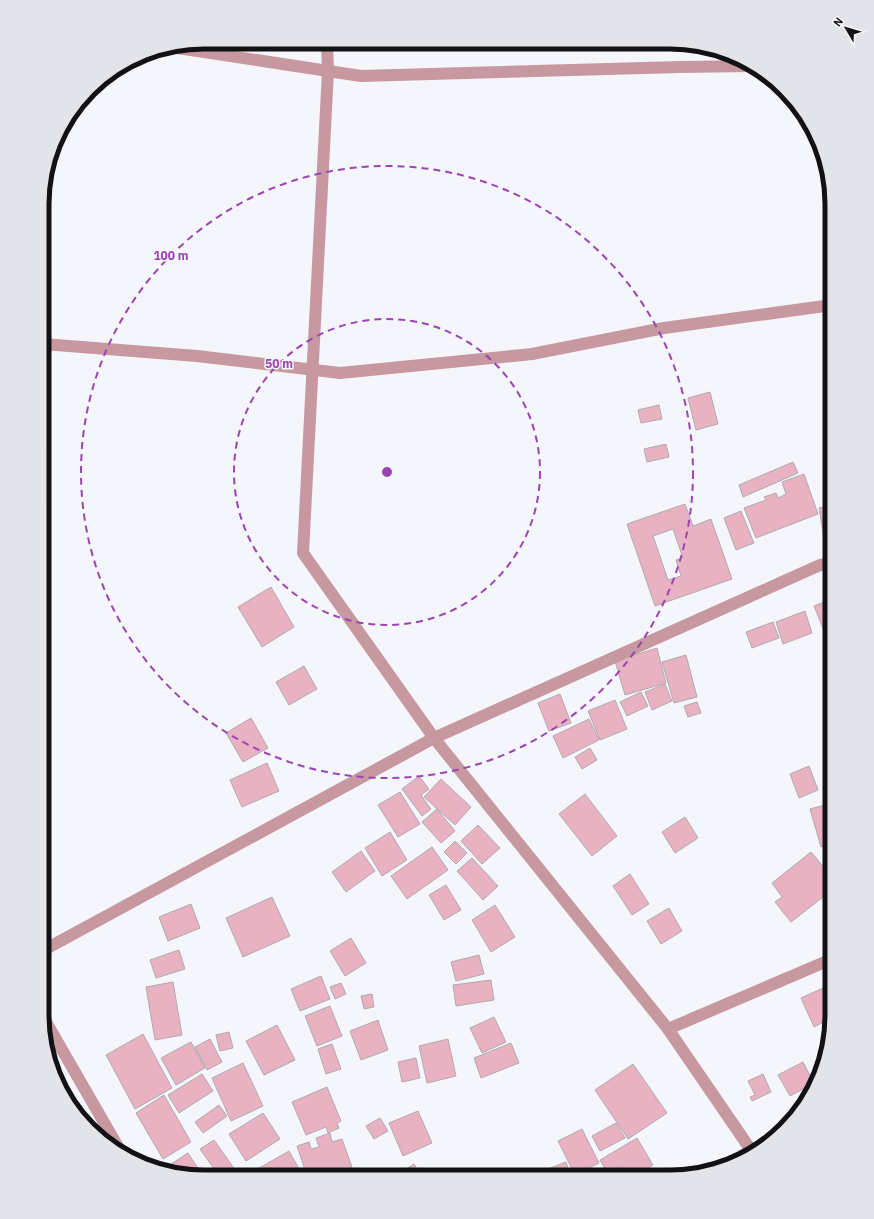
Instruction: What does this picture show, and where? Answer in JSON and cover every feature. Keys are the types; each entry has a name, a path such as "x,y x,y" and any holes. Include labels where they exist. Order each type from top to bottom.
{"street":[{"path":"328,49 303,553 434,738 668,1029 749,1148"},
{"path":"188,50 361,76 740,66"},
{"path":"49,344 197,356 340,373 532,354 664,328 825,306"},
{"path":"49,947 434,738 825,564"},
{"path":"668,1029 825,962"},
{"path":"49,1028 115,1142"}],"building":[{"path":"710,392 718,424 696,430 688,398"},
{"path":"659,405 662,419 641,423 638,410"},
{"path":"666,444 669,457 647,462 644,449"},
{"path":"793,462 798,473 743,497 739,485"},
{"path":"804,474 818,514 756,538 744,508 766,500 764,497 776,493 778,498 786,494 782,482"},
{"path":"685,504 693,526 711,519 732,579 655,606 627,524","holes":["673,529 683,558 676,560 681,576 668,580 653,536"]},
{"path":"825,507 825,544 819,508"},
{"path":"741,511 754,543 736,550 724,518"},
{"path":"271,587 294,627 262,647 238,607"},
{"path":"825,602 825,634 814,606"},
{"path":"805,611 812,633 783,644 776,622"},
{"path":"773,622 779,638 752,648 746,632"},
{"path":"657,648 666,683 625,695 615,661"},
{"path":"686,655 697,697 674,703 662,662"},
{"path":"304,666 317,689 289,705 276,682"},
{"path":"665,684 672,701 652,710 645,692"},
{"path":"641,692 648,706 627,716 620,702"},
{"path":"560,694 571,723 549,731 538,703"},
{"path":"615,700 627,729 600,740 588,711"},
{"path":"697,702 701,713 688,717 684,706"},
{"path":"251,718 268,748 243,762 226,733"},
{"path":"589,719 599,740 563,758 553,736"},
{"path":"590,748 597,760 582,769 575,757"},
{"path":"267,763 279,791 242,807 230,780"},
{"path":"809,766 818,790 799,798 790,774"},
{"path":"419,776 429,789 421,795 431,809 422,816 402,789"},
{"path":"441,779 471,807 455,825 424,797"},
{"path":"400,792 420,824 398,837 378,805"},
{"path":"585,794 617,836 592,856 559,814"},
{"path":"825,805 825,846 821,847 810,809"},
{"path":"437,809 455,831 441,843 422,822"},
{"path":"685,817 698,838 675,853 662,832"},
{"path":"478,825 500,848 482,864 461,841"},
{"path":"390,832 407,860 382,876 365,848"},
{"path":"455,841 467,853 456,864 444,852"},
{"path":"432,847 448,870 407,899 391,876"},
{"path":"361,851 375,871 346,892 332,872"},
{"path":"811,852 825,869 825,895 791,922 775,902 782,897 772,883"},
{"path":"472,858 498,886 483,900 457,871"},
{"path":"630,874 649,904 632,915 613,886"},
{"path":"446,885 461,910 444,920 429,895"},
{"path":"272,897 290,936 243,957 226,918"},
{"path":"191,904 200,928 168,941 159,917"},
{"path":"495,905 515,937 491,952 472,920"},
{"path":"669,908 682,931 661,944 647,921"},
{"path":"351,938 366,963 345,976 330,951"},
{"path":"179,950 185,969 156,978 150,960"},
{"path":"479,955 484,974 456,981 451,962"},
{"path":"321,976 330,999 300,1011 291,989"},
{"path":"491,980 494,1000 456,1006 453,985"},
{"path":"173,982 182,1035 155,1040 146,987"},
{"path":"341,983 346,994 335,999 330,987"},
{"path":"825,987 825,1022 814,1027 801,998"},
{"path":"372,994 374,1007 364,1009 361,996"},
{"path":"330,1006 342,1036 317,1046 305,1016"},
{"path":"494,1017 506,1042 482,1053 470,1028"},
{"path":"378,1020 388,1050 361,1060 350,1031"},
{"path":"277,1025 295,1060 264,1075 246,1041"},
{"path":"229,1032 233,1048 220,1051 216,1035"},
{"path":"143,1034 172,1088 135,1109 106,1055"},
{"path":"210,1039 222,1062 207,1070 195,1047"},
{"path":"448,1039 456,1076 427,1083 419,1046"},
{"path":"191,1042 205,1068 176,1085 161,1058"},
{"path":"511,1043 519,1063 481,1078 474,1058"},
{"path":"332,1044 341,1069 326,1074 318,1049"},
{"path":"416,1058 420,1078 402,1082 398,1062"},
{"path":"803,1062 811,1078 807,1087 790,1096 778,1075"},
{"path":"243,1063 263,1106 231,1121 212,1078"},
{"path":"633,1064 667,1113 628,1139 595,1090"},
{"path":"202,1074 213,1091 179,1113 168,1095"},
{"path":"763,1074 771,1092 752,1101 750,1097 755,1095 748,1081"},
{"path":"327,1087 341,1121 337,1123 339,1128 328,1133 326,1127 306,1135 292,1102"},
{"path":"164,1095 191,1142 163,1159 136,1113"},
{"path":"219,1105 227,1116 203,1133 195,1122"},
{"path":"418,1111 432,1143 403,1156 389,1123"},
{"path":"263,1113 280,1139 246,1161 229,1134"},
{"path":"380,1118 388,1131 374,1139 366,1126"},
{"path":"616,1123 625,1138 600,1151 592,1136"},
{"path":"582,1129 599,1163 585,1170 572,1170 558,1141"},
{"path":"330,1133 332,1142 342,1139 352,1167 343,1170 305,1170 297,1146 309,1142 311,1149 319,1147 316,1138"},
{"path":"637,1138 653,1165 645,1170 619,1170 617,1167 611,1170 606,1170 600,1160"},
{"path":"214,1140 235,1170 215,1170 200,1149"},
{"path":"289,1151 300,1170 256,1170"},
{"path":"188,1153 199,1170 184,1169 168,1166"},
{"path":"566,1162 569,1170 545,1170"},
{"path":"414,1164 418,1170 404,1170"}]}
